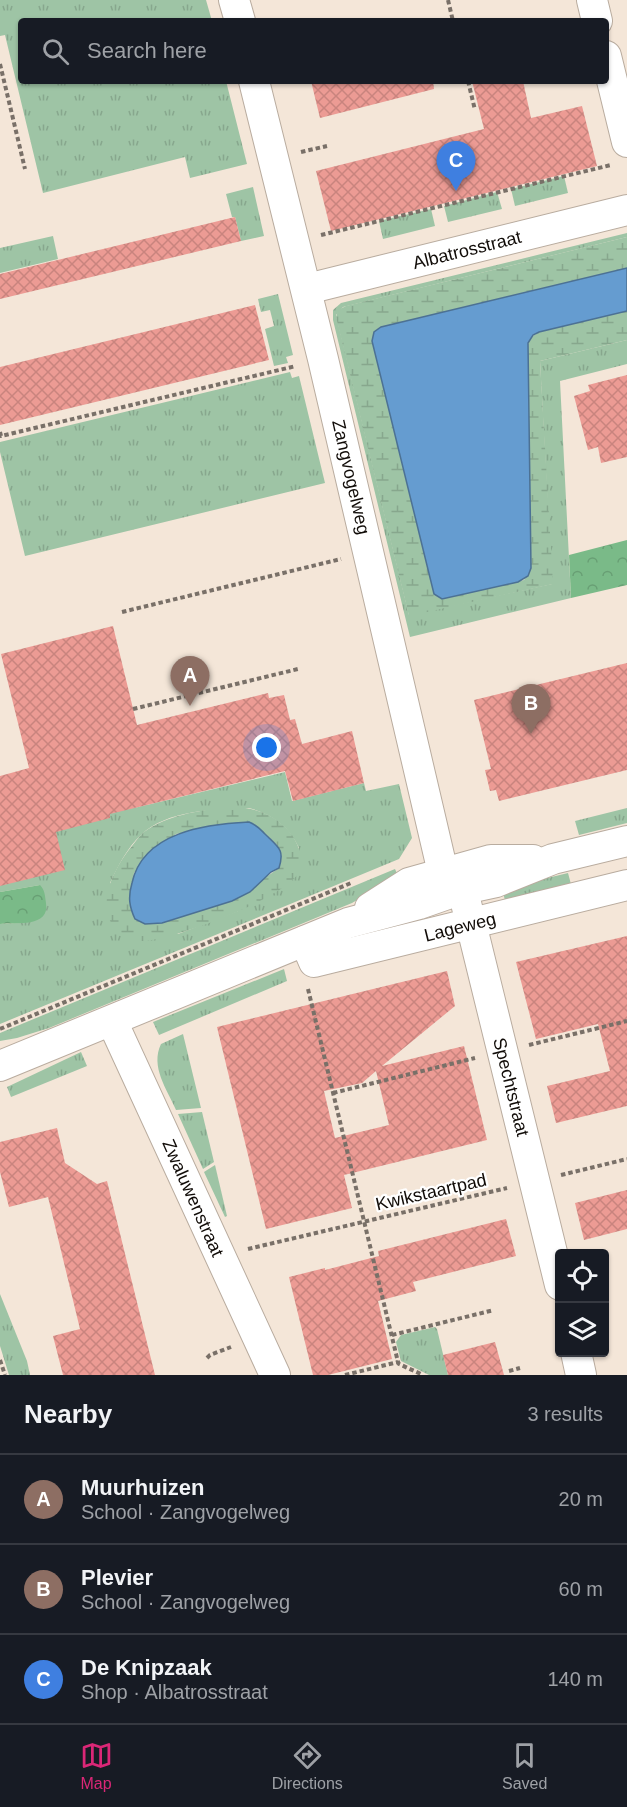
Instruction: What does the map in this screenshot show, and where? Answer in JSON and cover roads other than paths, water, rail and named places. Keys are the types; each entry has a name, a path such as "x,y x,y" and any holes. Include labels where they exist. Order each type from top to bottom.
{"street":[{"path":"234,0 239,18"},
{"path":"592,0 596,18"},
{"path":"609,75 621,153"},
{"name":"Zangvogelweg","path":"255,84 307,289 441,864 453,881"},
{"name":"Albatrosstraat","path":"307,289 627,210"},
{"path":"0,1066 348,923 409,883 453,881 491,860 553,859 627,842"},
{"name":"Spechtstraat","path":"453,881 465,899 472,924 555,1265"},
{"name":"Lageweg","path":"305,941 314,962 627,885"},
{"name":"Zwaluwenstraat","path":"112,1021 275,1375"},
{"path":"577,1357 581,1375"}],"water":[{"path":"627,268 627,311 539,332 533,335 528,343 531,568 528,576 518,582 442,599 434,594 372,341 374,332 381,327"},
{"path":"249,822 274,842 281,852 279,868 271,872 250,892 232,901 162,923 145,924 135,919 131,910 131,888 138,866 149,852 178,834 214,825"}],"place":[{"name":"De Knipzaak","path":"456,191"},
{"name":"Muurhuizen","path":"190,706"},
{"name":"Plevier","path":"531,734"}]}
